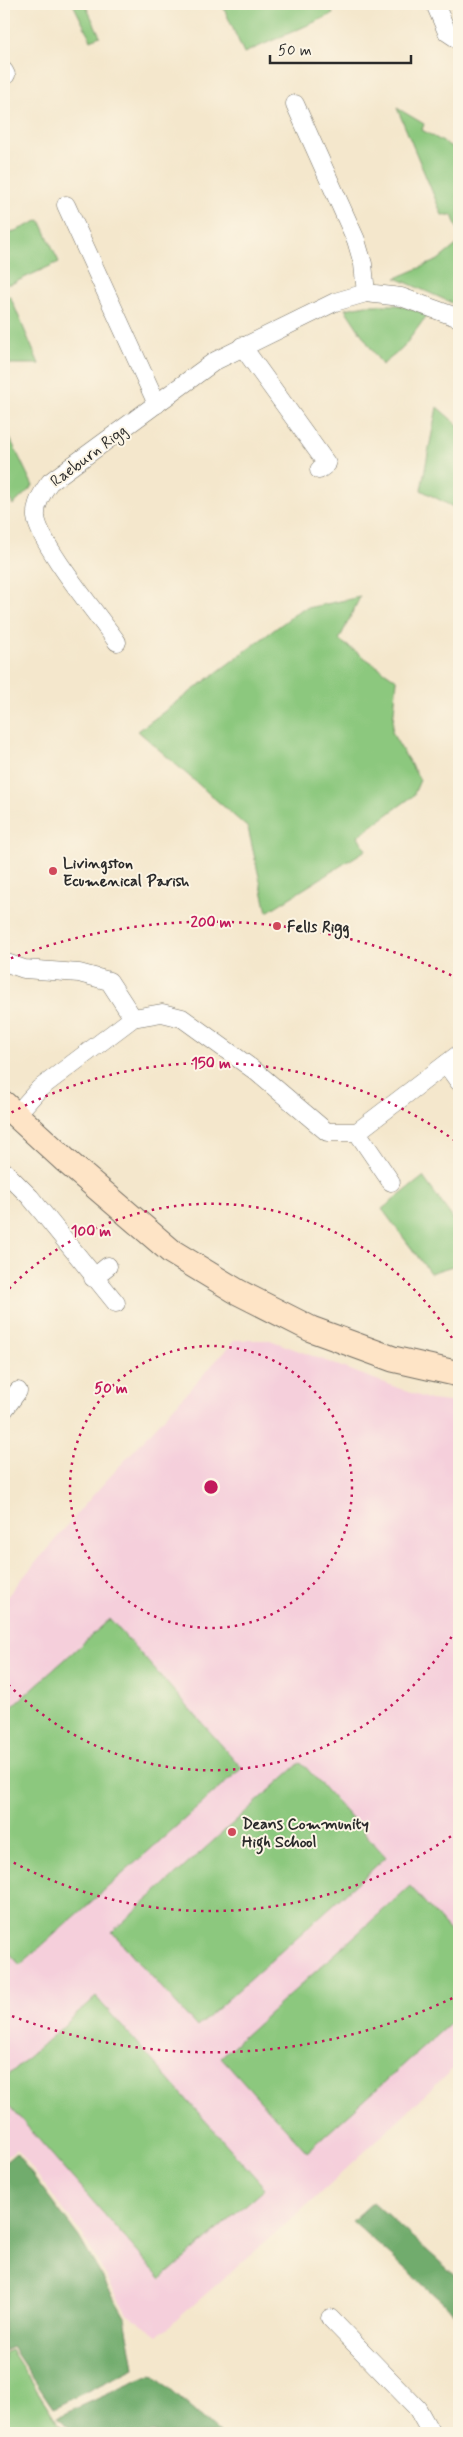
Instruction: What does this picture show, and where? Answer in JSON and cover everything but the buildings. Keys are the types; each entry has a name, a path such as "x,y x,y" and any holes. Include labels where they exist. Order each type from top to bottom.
{"street":[{"path":"435,4 447,32 459,40"},
{"path":"295,104 356,240 363,264 366,293"},
{"path":"66,205 157,404"},
{"name":"Raeburn Rigg","path":"118,642 42,537 36,515 41,493 50,482 215,361 242,346 335,302 366,293 401,296 459,318"},
{"path":"242,346 327,464 319,470"},
{"path":"5,965 24,969 79,973 110,981 133,1018"},
{"path":"459,1082 453,1059 357,1132 327,1132 254,1070 182,1018 162,1013 133,1018 10,1110 172,1252 238,1292 311,1329 393,1359 459,1374"},
{"path":"357,1132 391,1182"},
{"path":"4,1171 30,1198 93,1278 116,1303"},
{"path":"93,1278 108,1266"},
{"path":"4,1410 18,1391"},
{"path":"330,2318 417,2408 431,2433"}],"shaded area":[{"name":"Deans Community High School","path":"235,1340 270,1340 430,1400 459,1403 459,2063 313,2200 158,2336 127,2314 82,2234 17,2149 4,2158 4,1600 94,1494"}],"green space":[{"path":"73,4 85,4 100,36 91,40"},
{"path":"222,4 329,4 333,14 244,53"},
{"path":"397,108 424,124 422,130 459,151 459,233 452,215 442,215"},
{"path":"40,220 59,262 11,284 4,284 4,236"},
{"path":"459,243 459,306 396,278 438,260"},
{"path":"10,296 39,364 6,364 4,297"},
{"path":"366,305 399,305 428,314 402,349 382,365 345,309"},
{"path":"437,407 459,426 459,493 453,507 421,490"},
{"path":"6,430 33,486 13,505 4,489"},
{"path":"360,597 339,640 397,680 392,733 420,780 413,796 358,836 366,850 267,912 248,828 138,731 302,609"},
{"path":"423,1177 459,1227 459,1264 430,1273 382,1209"},
{"path":"110,1619 242,1768 20,1965 4,1947 4,1714"},
{"path":"301,1762 386,1857 197,2027 112,1932"},
{"path":"410,1886 459,1941 459,2015 307,2152 221,2057"},
{"path":"96,1997 265,2188 161,2279 4,2100 4,2079"},
{"path":"16,2153 79,2237 125,2317 134,2368 53,2408 12,2347 4,2351 4,2163"},
{"path":"373,2202 459,2279 459,2317 352,2221"},
{"path":"11,2350 58,2423 71,2433 4,2433 4,2353"},
{"path":"152,2374 220,2433 77,2433 57,2417"}],"place":[{"name":"Livingston Ecumenical Parish","path":"53,871"},
{"name":"Fells Rigg","path":"277,926"},
{"name":"Deans Community High School","path":"232,1832"}]}
